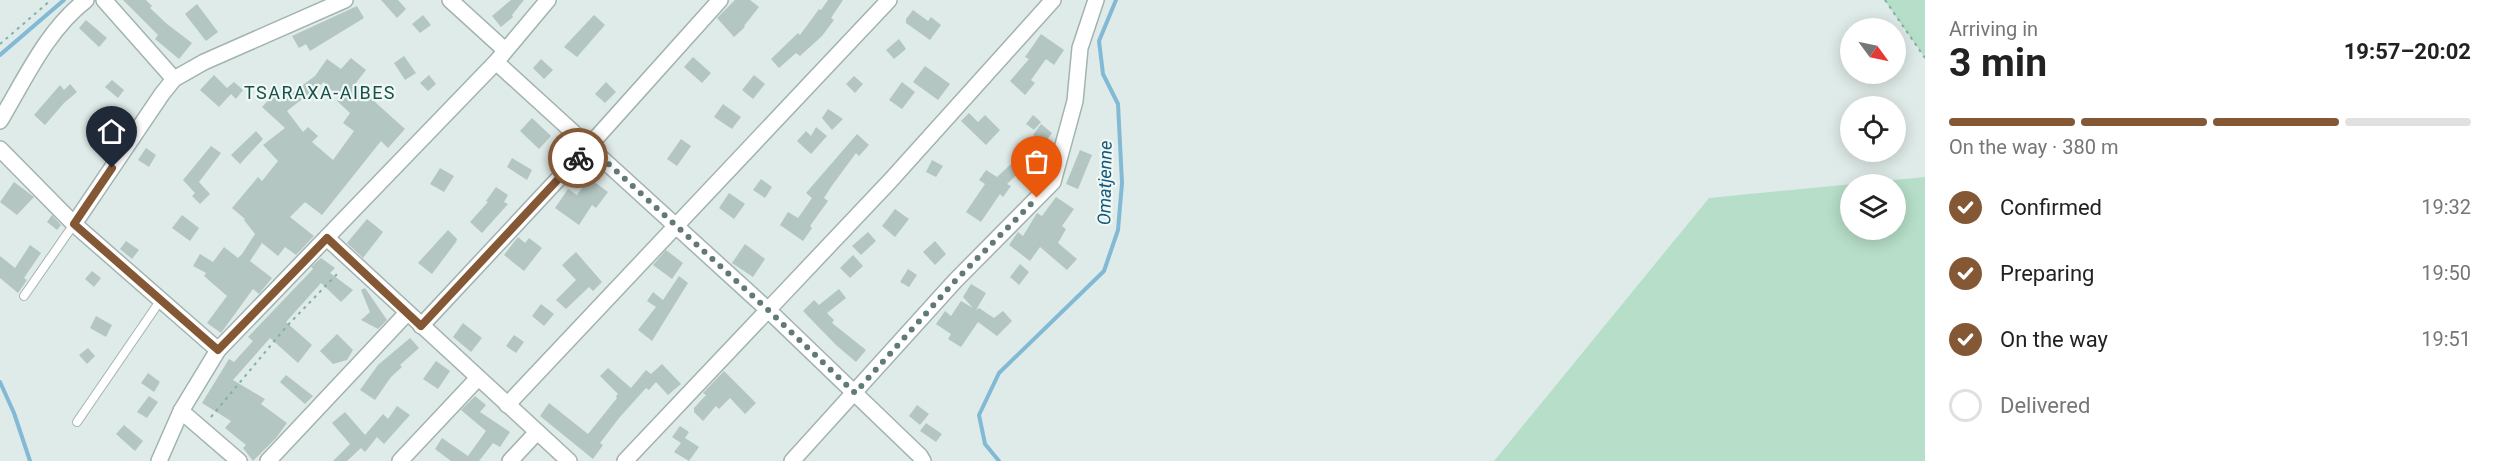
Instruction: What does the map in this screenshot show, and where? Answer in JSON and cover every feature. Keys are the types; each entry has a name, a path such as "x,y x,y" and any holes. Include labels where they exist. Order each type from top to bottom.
{"street":[{"path":"0,121 53,33 86,0"},
{"path":"104,0 174,79"},
{"path":"74,224 174,79 204,62 345,0"},
{"path":"450,0 500,56 589,146 767,309 923,461"},
{"path":"159,461 181,411 218,350 500,56 548,0"},
{"path":"421,326 589,146 720,0"},
{"path":"507,405 889,0"},
{"path":"625,461 890,181 1053,0"},
{"path":"792,461 955,281 1053,182 1075,101 1080,48 1096,0"},
{"path":"0,149 74,224 159,301 218,350"},
{"path":"327,238 569,461"},
{"path":"267,461 407,313"},
{"path":"400,461 478,378"},
{"path":"181,411 239,461"},
{"path":"510,461 537,432"}],"lane":[{"path":"24,296 74,224"},
{"path":"77,422 159,301"}],"path":[{"path":"0,44 51,0"},
{"path":"1885,0 1925,58"},
{"path":"201,428 279,336 350,260"}],"green space":[{"path":"1885,0 1925,0 1925,58 1906,31 1906,18 1897,18"},
{"path":"1925,177 1925,461 1494,461 1709,198 1840,185 1840,240 1906,240 1906,179"}],"building":[{"path":"123,0 146,0 152,6 150,8 167,24 192,43 179,59 155,39 158,35"},
{"path":"381,0 398,0 406,9 397,18"},
{"path":"511,0 524,0 512,15 513,17 501,27 492,16"},
{"path":"735,0 750,0 759,7 745,27 734,37 717,18"},
{"path":"828,0 843,0 831,18 834,20 822,36 800,56 796,53 779,68 771,59 798,33 800,35"},
{"path":"197,4 218,32 206,41 185,14"},
{"path":"357,6 364,18 310,51 306,44 299,48 292,36"},
{"path":"913,10 928,21 931,17 941,25 930,40 906,23 906,19"},
{"path":"423,15 431,25 420,33 412,24"},
{"path":"594,15 605,25 577,57 564,47"},
{"path":"86,20 107,38 99,47 79,28"},
{"path":"1041,34 1064,50 1054,65 1046,59 1031,80 1035,83 1025,95 1010,81 1029,59 1025,57"},
{"path":"899,39 906,49 894,59 886,50"},
{"path":"404,56 416,73 405,80 394,63"},
{"path":"693,57 711,73 702,83 684,67"},
{"path":"351,58 366,70 355,84 377,99 375,102 405,129 388,148 381,141 322,215 305,202 290,217 314,236 296,255 285,247 278,256 262,243 250,261 272,278 259,294 253,289 221,333 207,323 227,296 204,276 206,273 193,266 200,254 213,262 224,247 238,258 255,234 245,219 232,208 258,177 262,181 278,161 263,145 285,128 262,107 273,95 280,102 315,76 327,59 341,69","holes":["324,82 339,98 337,101 350,113 343,123 354,131 333,160 312,142 318,136 308,127 303,132 287,111"]},
{"path":"541,59 553,70 544,79 533,68"},
{"path":"925,66 950,84 938,100 913,82"},
{"path":"214,75 227,88 234,82 243,90 236,99 231,94 219,107 200,90"},
{"path":"429,75 436,84 428,91 420,83"},
{"path":"754,75 765,84 753,99 742,90"},
{"path":"854,76 863,84 855,93 846,84"},
{"path":"112,80 124,90 118,98 105,87"},
{"path":"606,82 616,92 605,103 595,94"},
{"path":"902,82 915,92 902,109 889,100"},
{"path":"70,84 77,92 45,125 34,115 60,85 64,90"},
{"path":"723,104 741,117 732,129 714,117"},
{"path":"828,109 843,119 832,130 822,118"},
{"path":"969,113 978,122 985,115 1000,130 986,145 961,121"},
{"path":"1033,115 1041,122 1034,130 1026,124"},
{"path":"532,118 551,136 539,149 520,131"},
{"path":"1041,124 1052,133 1044,144 1033,135"},
{"path":"816,127 827,136 811,154 797,141 806,131 811,136"},
{"path":"256,131 263,139 240,164 231,155"},
{"path":"857,134 869,145 859,156 856,153 831,187 824,198 828,201 810,226 812,228 803,241 780,225 788,212 798,218 812,198 806,193"},
{"path":"681,139 691,146 677,166 667,159"},
{"path":"211,146 221,153 199,182 210,194 200,204 192,196 195,193 183,180"},
{"path":"146,148 156,155 149,167 138,160"},
{"path":"1080,150 1092,155 1078,189 1066,184"},
{"path":"512,158 532,170 527,180 507,167"},
{"path":"932,160 943,166 936,177 926,172"},
{"path":"1011,164 1021,171 1007,184 1011,186 1003,197 1000,194 981,222 966,212 985,184 979,180 986,170 997,177"},
{"path":"440,168 454,176 444,192 430,184"},
{"path":"589,178 608,192 596,208 592,205 579,225 555,208 568,189 577,195"},
{"path":"761,179 772,187 765,198 753,190"},
{"path":"14,182 34,197 17,215 0,202"},
{"path":"496,187 508,195 504,202 508,204 482,233 470,222 488,202 486,201"},
{"path":"729,193 745,204 734,219 719,208"},
{"path":"1056,197 1074,209 1062,226 1066,229 1058,243 1077,259 1067,270 1040,247 1030,261 1009,245 1018,232 1023,236 1037,213 1042,216"},
{"path":"895,209 909,219 895,237 882,226"},
{"path":"52,215 61,225 57,230 47,222"},
{"path":"182,215 199,228 190,241 172,228"},
{"path":"367,219 383,232 363,258 347,243"},
{"path":"448,230 457,239 456,242 432,274 418,263"},
{"path":"868,232 876,241 861,255 852,246"},
{"path":"518,237 525,243 529,238 542,248 524,271 504,255"},
{"path":"126,241 139,250 132,259 120,249"},
{"path":"935,241 946,254 935,265 923,252"},
{"path":"745,244 765,259 753,277 732,263"},
{"path":"30,245 41,253 24,278 27,280 18,293 0,278 0,256 15,268"},
{"path":"666,250 683,263 672,279 653,265"},
{"path":"576,252 602,282 593,291 589,287 566,309 556,300 576,280 562,265"},
{"path":"853,255 863,266 850,278 840,268"},
{"path":"321,258 335,268 330,273 353,290 341,302 321,283 286,322 312,345 298,363 270,338 233,380 265,399 261,404 287,423 276,438 253,461 243,448 246,445 225,428 231,421 202,403 229,359 234,362 253,341 248,337"},
{"path":"1020,264 1029,272 1019,285 1010,277"},
{"path":"908,269 917,275 909,287 900,282"},
{"path":"92,271 101,278 94,287 85,279"},
{"path":"679,276 688,283 652,341 638,330 656,307 647,301 653,292 663,300"},
{"path":"971,284 986,293 976,310 979,308 994,318 1003,311 1012,321 997,336 978,322 961,347 948,339 951,334 936,324 945,311 951,316 961,301 973,308 963,297"},
{"path":"365,288 387,320 378,329 361,320 370,312 361,290"},
{"path":"839,289 846,298 827,313 834,320 832,323 866,350 856,362 803,311 814,300 819,305"},
{"path":"541,304 554,314 544,326 532,316"},
{"path":"96,316 112,325 106,337 90,328"},
{"path":"463,323 482,338 471,352 453,337"},
{"path":"337,334 353,350 347,360 333,364 320,351"},
{"path":"514,335 524,342 516,353 506,346"},
{"path":"410,338 419,348 400,365 402,367 391,377 375,400 360,390 378,365"},
{"path":"88,348 95,356 87,364 79,355"},
{"path":"436,361 450,371 438,389 423,379"},
{"path":"662,364 681,384 668,395 656,382 649,390 646,388 600,443 603,445 593,459 540,416 549,403 588,434 617,398 618,394 600,376 608,368 631,388 646,370 651,374"},
{"path":"724,371 756,403 745,414 730,398 719,409 716,406 703,421 694,412 694,408 706,395 703,393"},
{"path":"148,373 160,382 154,392 141,383"},
{"path":"286,375 313,396 305,404 280,382"},
{"path":"149,396 158,402 147,418 137,412"},
{"path":"475,396 486,405 480,412 510,432 500,447 493,443 479,461 451,461 435,449 442,438 468,456 486,431 461,410"},
{"path":"917,405 929,414 920,425 909,416"},
{"path":"397,406 410,415 384,444 377,437 365,452 361,448 347,461 333,461 350,444 332,423 345,412 365,435 383,414 388,419"},
{"path":"926,423 942,434 936,442 920,431"},
{"path":"124,425 143,441 135,451 116,434"},
{"path":"680,426 689,432 685,438 699,447 689,461 674,452 681,443 672,437"}],"waterway":[{"path":"0,55 64,0"},
{"name":"Omatjenne","path":"999,461 985,444 979,415 999,373 1104,271 1118,230 1122,183 1118,104 1103,74 1099,41 1116,0"},
{"path":"0,382 14,413 30,461"}],"way so far":[{"path":"578,158 589,146 855,393 955,281 1037,198"}],"district":[{"name":"TSARAXA-AIBES","path":"320,93"}],"route":[{"path":"112,168 74,224 159,301 218,350 327,238 421,326 578,158"}]}
